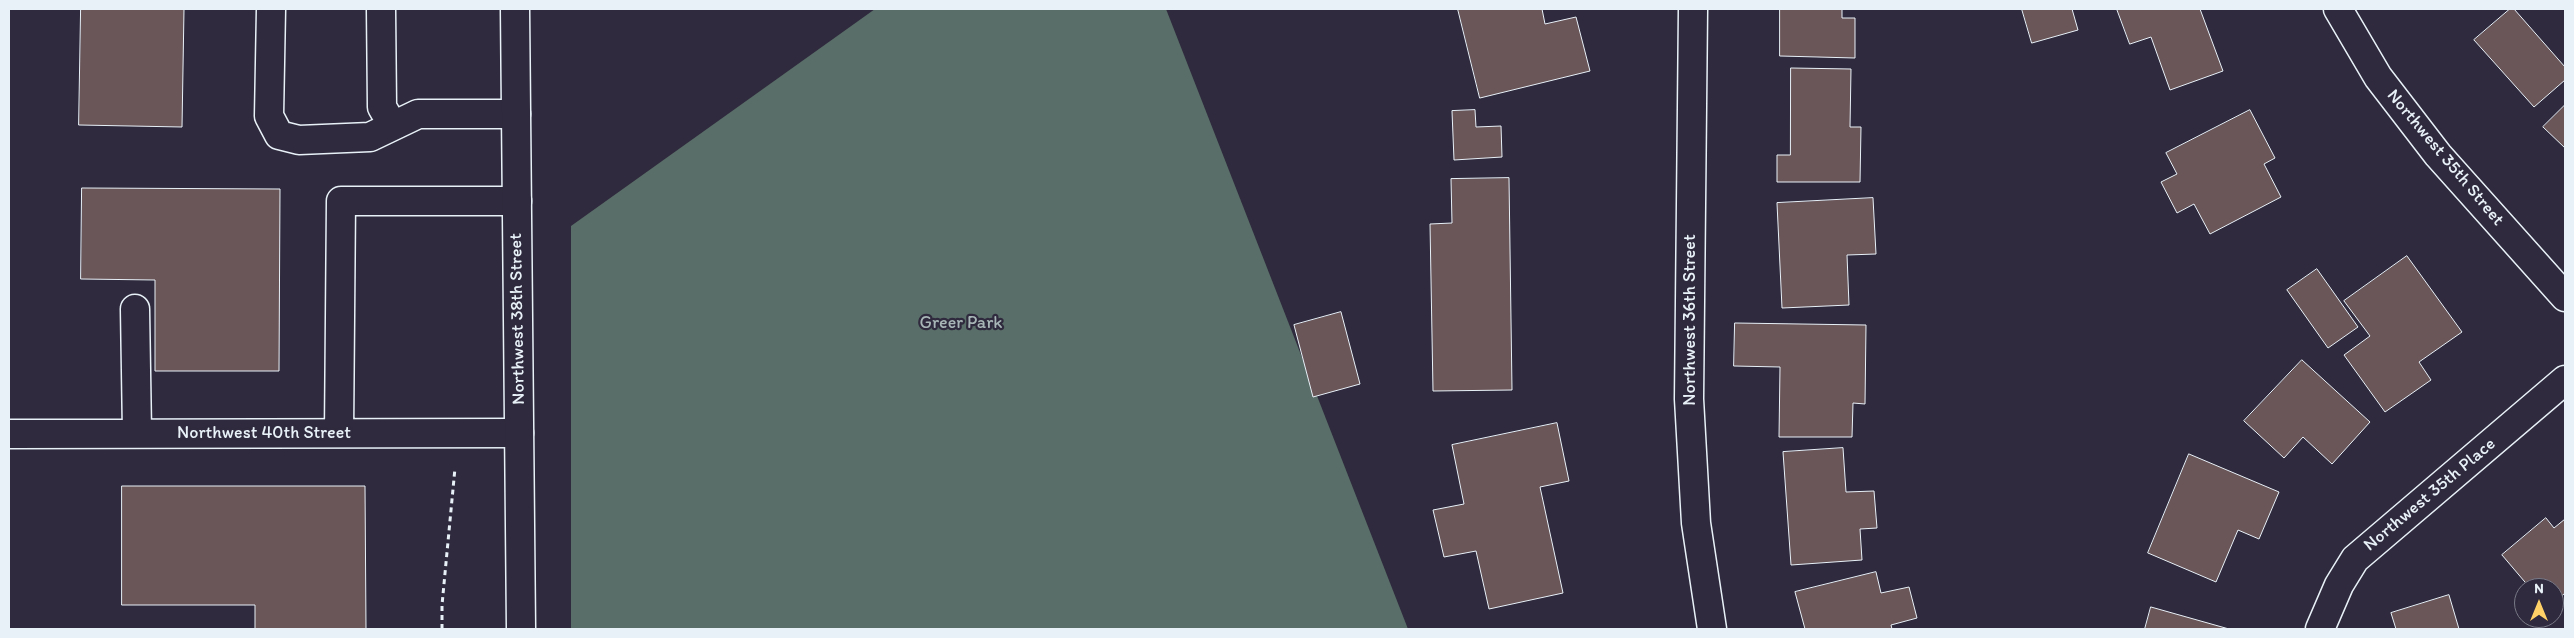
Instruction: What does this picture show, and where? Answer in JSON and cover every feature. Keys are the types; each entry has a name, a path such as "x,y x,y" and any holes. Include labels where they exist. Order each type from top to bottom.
{"street":[{"path":"271,9 270,116 279,135 299,140 370,137 418,114 516,114"},
{"path":"381,9 382,107 393,126"},
{"name":"Northwest 38th Street","path":"515,9 522,629"},
{"name":"Northwest 36th Street","path":"1693,9 1689,399 1696,523 1712,629"},
{"name":"Northwest 35th Street","path":"2338,9 2378,77 2432,147 2565,297"},
{"path":"339,433 341,201 517,201"},
{"path":"135,309 137,433"},
{"name":"Northwest 35th Place","path":"2320,629 2339,586 2355,559 2565,380"},
{"name":"Northwest 40th Street","path":"9,434 519,433"}],"path":[{"path":"442,629 442,605 456,433"}],"green space":[{"name":"Greer Park","path":"875,9 1166,9 1408,629 571,629 571,226"}],"building":[{"path":"81,9 184,9 182,127 79,125"},
{"path":"1458,9 1542,9 1545,24 1576,17 1590,71 1480,98"},
{"path":"1780,9 1842,9 1842,18 1855,18 1855,58 1780,56"},
{"path":"2022,9 2072,9 2078,30 2032,43"},
{"path":"2117,9 2200,9 2223,71 2170,90 2151,37 2130,44"},
{"path":"2510,9 2514,9 2565,67 2565,80 2534,107 2474,40"},
{"path":"1791,68 1851,69 1850,127 1861,127 1860,182 1777,182 1777,155 1790,155"},
{"path":"2565,105 2565,148 2543,127"},
{"path":"1475,110 1476,127 1501,126 1502,157 1454,160 1452,111"},
{"path":"2250,110 2275,158 2264,164 2281,197 2210,234 2194,204 2177,213 2161,182 2177,174 2166,153"},
{"path":"1509,178 1512,390 1433,391 1430,224 1452,223 1451,179"},
{"path":"82,188 280,189 279,371 155,371 155,280 81,279"},
{"path":"1873,198 1876,254 1847,255 1849,305 1782,308 1777,203"},
{"path":"2407,256 2462,332 2419,362 2431,380 2385,412 2344,355 2370,336 2344,301"},
{"path":"2317,269 2358,327 2328,348 2287,290"},
{"path":"1341,312 1360,384 1313,397 1294,325"},
{"path":"1735,323 1866,325 1865,404 1853,403 1852,437 1779,437 1780,367 1734,366"},
{"path":"2302,360 2370,422 2332,464 2303,437 2284,458 2244,421"},
{"path":"1557,423 1569,481 1540,487 1563,593 1489,609 1476,551 1444,557 1433,510 1464,504 1452,445"},
{"path":"1843,448 1846,492 1874,491 1877,528 1860,529 1862,560 1791,565 1783,452"},
{"path":"2189,454 2279,492 2259,539 2238,530 2216,582 2148,553"},
{"path":"122,486 365,486 366,629 255,629 255,605 122,605"},
{"path":"2546,518 2554,528 2565,519 2565,593 2564,578 2522,578 2502,555"},
{"path":"1876,572 1881,593 1909,587 1917,618 1891,625 1892,629 1805,629 1795,592"},
{"path":"2449,595 2459,629 2396,629 2391,613"},
{"path":"2151,607 2229,629 2145,629"}]}
